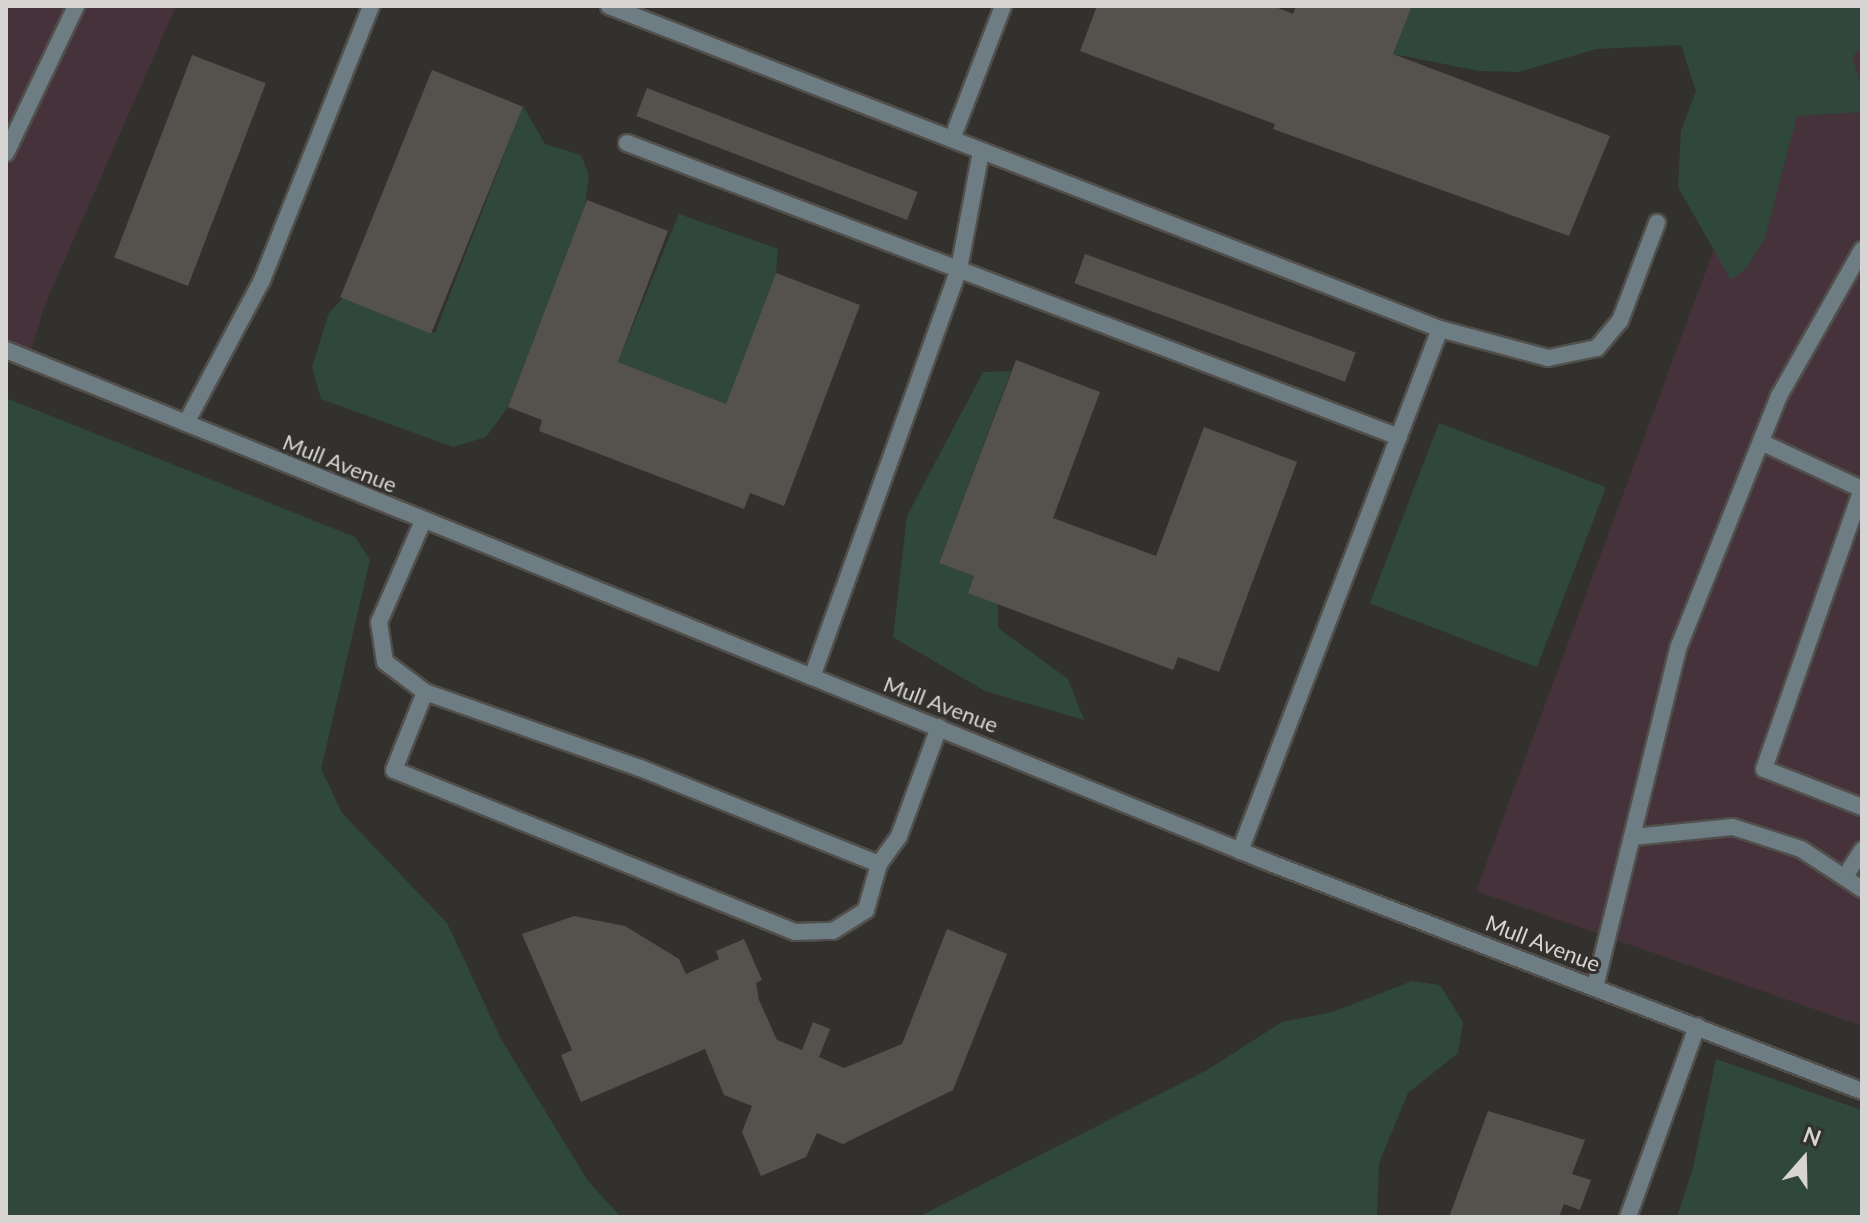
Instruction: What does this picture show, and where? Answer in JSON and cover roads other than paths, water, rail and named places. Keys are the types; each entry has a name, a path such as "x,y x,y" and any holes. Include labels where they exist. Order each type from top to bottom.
{"street":[{"path":"6,153 76,6"},
{"path":"186,423 262,280 371,6"},
{"path":"609,6 1440,329 1548,358 1597,348 1620,321 1657,223"},
{"path":"952,139 1003,6"},
{"path":"627,143 1399,437"},
{"path":"812,677 959,269 981,151"},
{"path":"1595,987 1679,646 1779,396 1862,250"},
{"path":"1240,851 1440,329"},
{"name":"Mull Avenue","path":"6,350 1240,851 1862,1091"},
{"path":"1761,442 1862,489 1764,769 1862,807"},
{"path":"423,521 379,622 385,662 425,692 640,768 879,864"},
{"path":"425,692 394,770 795,932 833,931 866,910 879,864 899,836 939,727"},
{"path":"1633,837 1733,827 1801,849 1846,875 1862,889"},
{"path":"1846,875 1862,850"},
{"path":"1628,1217 1697,1026"}]}
